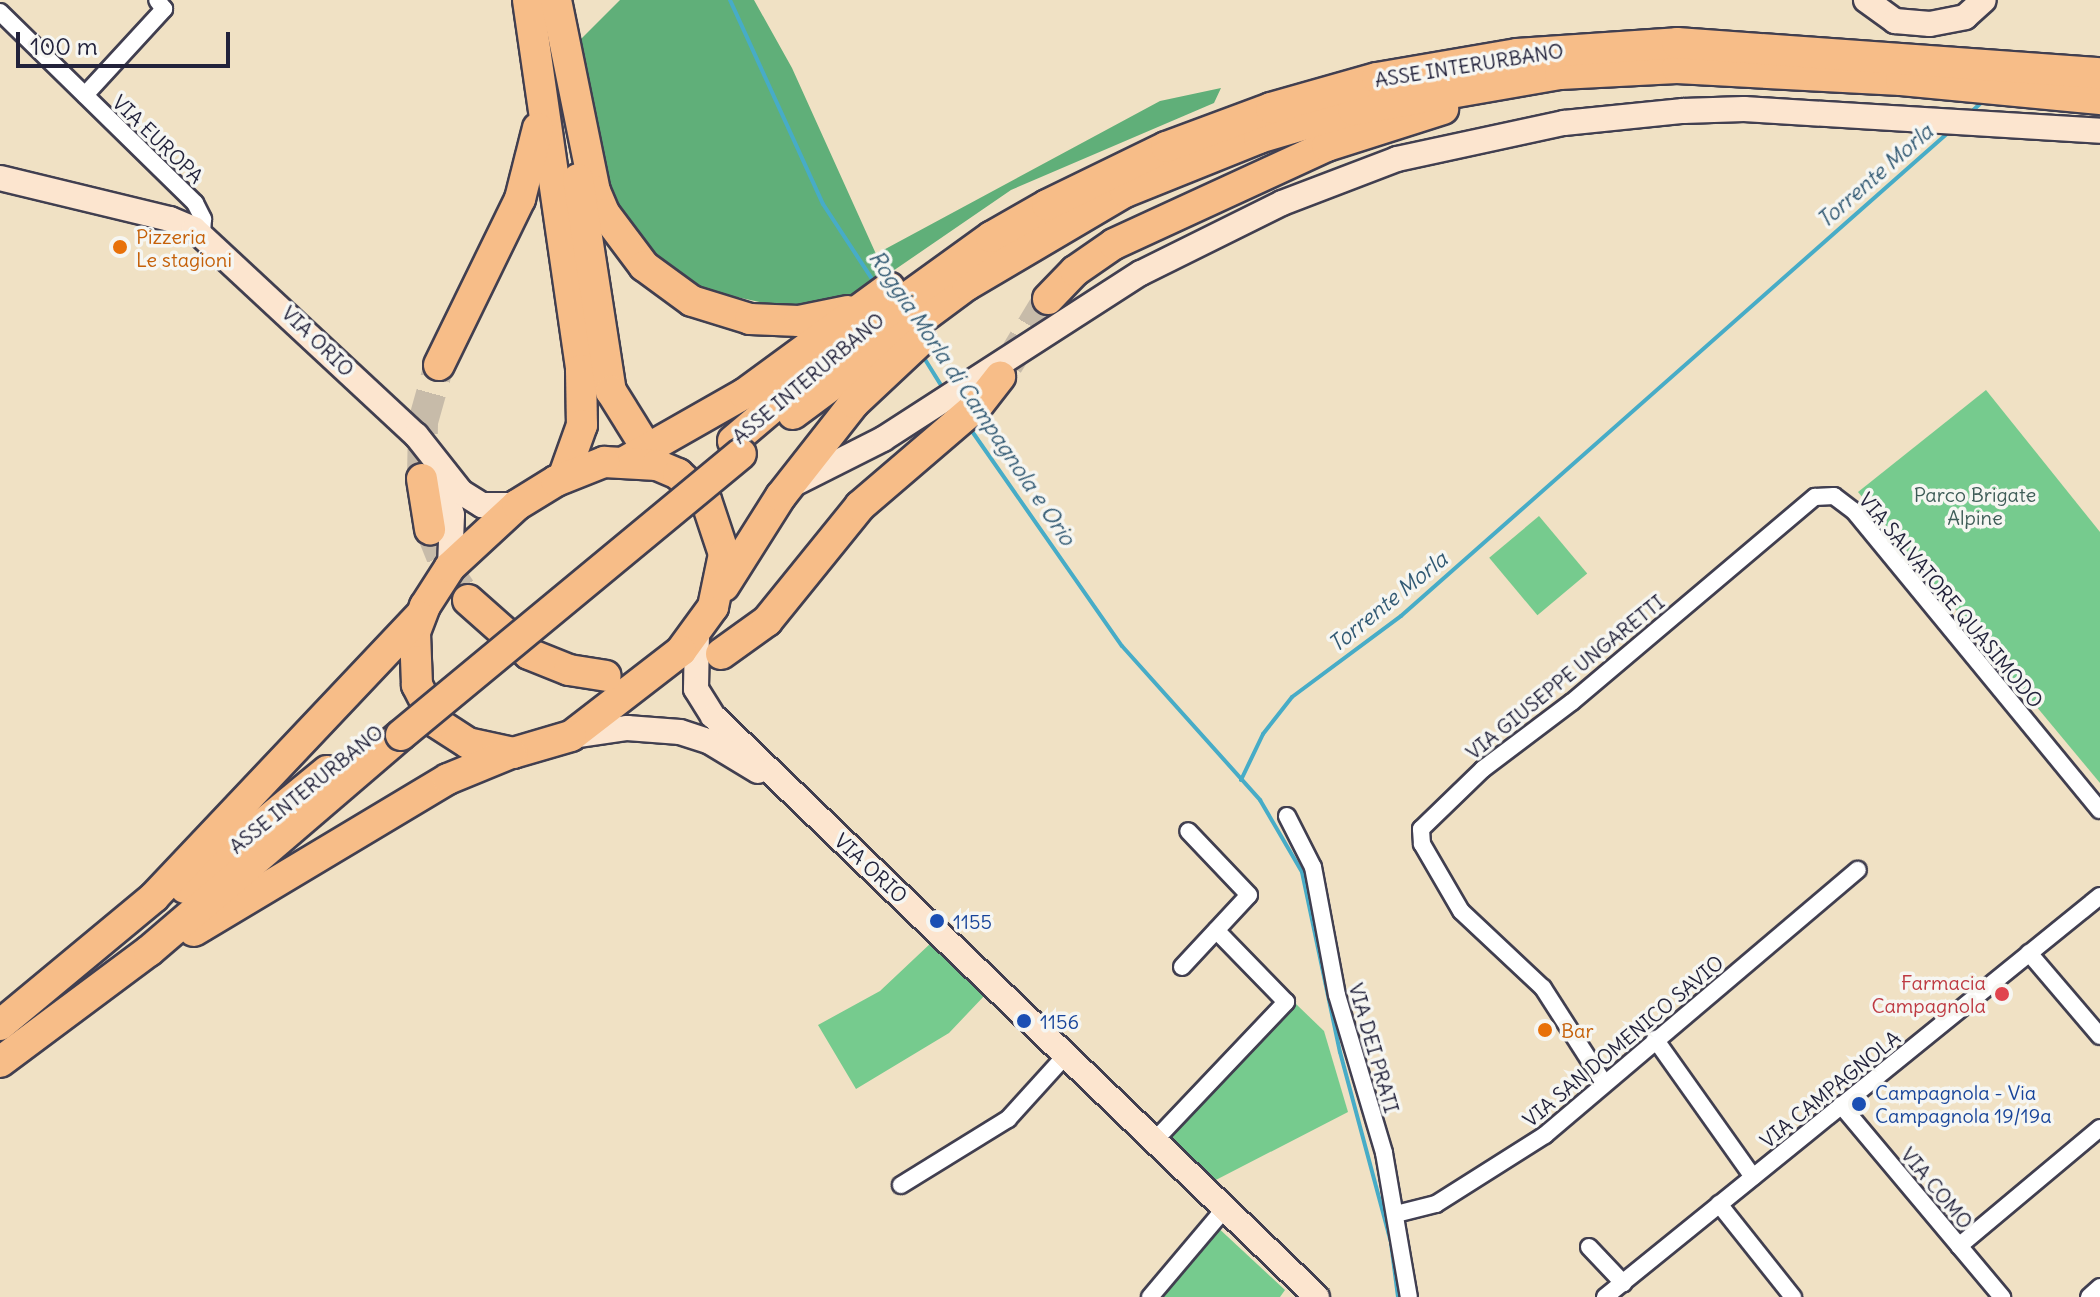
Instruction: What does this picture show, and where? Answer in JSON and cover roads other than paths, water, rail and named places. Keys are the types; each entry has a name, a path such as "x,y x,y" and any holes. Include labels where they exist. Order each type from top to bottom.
{"highway":[{"path":"528,0 583,404 578,442 563,478"},
{"path":"555,0 595,191 605,214 644,266 692,301 750,319 876,327"},
{"path":"555,0 605,367 619,409 643,459 690,483 711,509 724,554 720,591"},
{"name":"ASSE INTERURBANO","path":"917,305 1006,215 1093,169 1206,120 1271,108 1377,78 1474,60 1677,43 2100,80"},
{"name":"ASSE INTERURBANO","path":"0,1036 396,727 737,447 876,327 1125,192 1307,122 1480,84 1560,74 1677,68 1901,80 2100,80"},
{"path":"439,365 520,199 538,133 539,78"},
{"path":"1048,299 1090,260 1126,239 1327,146 1457,105 1631,80 1901,80"},
{"path":"0,1025 154,897 422,612 450,567 517,505 563,478 604,462 643,459 744,394 917,305"},
{"path":"107,983 124,982 184,937 448,779 513,753 571,736 644,685 697,632 781,496 854,403 876,327"},
{"path":"721,654 767,621 860,506 930,448 984,387"},
{"path":"425,465 430,529"},
{"path":"468,600 529,654 569,670 606,676"},
{"path":"422,612 414,651 424,703 436,722 480,748 513,753"},
{"name":"ASSE INTERURBANO","path":"0,1062 107,983 396,727"}],"street":[{"path":"85,95 164,9 157,0"},
{"path":"1866,0 1895,21 1930,24 1965,17 1984,0"},
{"name":"VIA EUROPA","path":"0,12 195,203 203,219 202,235"},
{"path":"781,496 803,477 984,387 1062,320 1218,232 1397,159 1564,123 1683,111 1929,119 2100,131"},
{"name":"VIA ORIO","path":"0,178 170,219 202,235 425,465 451,502 450,567"},
{"name":"VIA ORIO","path":"425,465 473,500 497,507 517,505"},
{"name":"VIA SALVATORE QUASIMODO","path":"1829,495 1854,511 2100,810"},
{"name":"VIA GIUSEPPE UNGARETTI","path":"1604,1083 1543,988 1461,911 1422,844 1426,820 1467,783 1572,702 1770,532 1815,497 1829,495"},
{"name":"VIA ORIO","path":"697,632 694,674 705,706 1227,1206 1317,1297"},
{"name":"VIA ORIO","path":"571,736 627,728 680,732 710,742 780,781"},
{"name":"VIA DEI PRATI","path":"1287,816 1313,867 1337,995 1384,1153 1409,1297"},
{"path":"1182,967 1249,895 1188,831"},
{"name":"VIA SAN DOMENICO SAVIO","path":"1396,1214 1436,1204 1507,1161 1858,870"},
{"name":"VIA CAMPAGNOLA","path":"1605,1297 2100,896"},
{"path":"1156,1139 1286,1002 1216,930"},
{"path":"2029,953 2100,1036"},
{"path":"1655,1039 1753,1177"},
{"path":"901,1185 1008,1119 1067,1054"},
{"name":"VIA COMO","path":"1841,1105 2002,1297"},
{"path":"1959,1246 2100,1128"},
{"path":"1719,1204 1793,1297"},
{"path":"1150,1297 1227,1206"},
{"path":"1589,1247 1623,1283"},
{"path":"2089,1297 2100,1287"}],"waterway":[{"name":"Roggia Morla di Campagnola e Orio","path":"730,0 823,204 874,282"},
{"name":"Torrente Morla","path":"1968,115 1984,100"},
{"name":"Torrente Morla","path":"1241,780 1263,734 1292,697 1401,616 1950,131"},
{"name":"Roggia Morla di Campagnola e Orio","path":"921,353 944,390"},
{"name":"Torrente Morla","path":"969,427 1122,646 1260,800 1302,872 1340,1052 1391,1243 1398,1297"}],"tunnel":[{"path":"1008,365 1048,299"},
{"path":"422,479 423,422 439,365"},
{"path":"430,529 444,564 468,600"}],"place":[{"name":"Pizzeria Le stagioni","path":"120,247"},
{"name":"1155","path":"937,921"},
{"name":"Farmacia Campagnola","path":"2002,994"},
{"name":"1156","path":"1024,1021"},
{"name":"Bar","path":"1545,1030"},
{"name":"Campagnola - Via Campagnola 19/19a","path":"1859,1104"}],"park label":[{"name":"Parco Brigate Alpine","path":"1975,506"}]}
